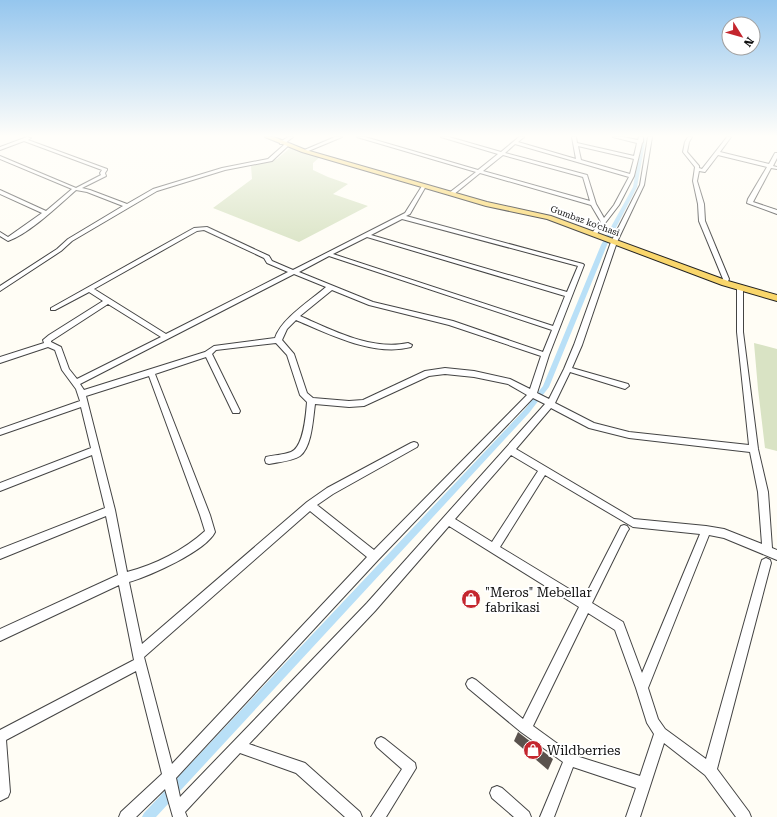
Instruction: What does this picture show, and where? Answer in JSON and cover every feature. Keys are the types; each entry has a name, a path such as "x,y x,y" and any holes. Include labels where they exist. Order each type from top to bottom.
{"main road":[{"name":"Gumbaz ko'chasi","path":"387,175 486,204 549,217 725,283 777,298"}],"street":[{"path":"44,175 77,189 128,206"},
{"path":"0,244 31,226 77,189 104,175"},
{"path":"0,289 101,220 151,192 204,175"},
{"path":"451,194 476,175"},
{"path":"487,175 593,204"},
{"path":"582,175 585,176 593,204 603,221"},
{"path":"594,234 616,205 632,176 629,175"},
{"path":"178,814 238,746 371,607 510,450 549,402 568,369 614,242 642,185 644,175"},
{"path":"696,175 695,181 702,220 726,279 725,283"},
{"path":"764,175 751,199 750,204 777,212"},
{"path":"76,383 402,217 407,214 424,186"},
{"path":"0,192 46,213"},
{"path":"126,817 168,777 374,557 535,394 545,355 569,295 584,265 402,217"},
{"path":"53,309 199,228 209,229 267,258 269,262 371,304 451,323 545,355"},
{"path":"0,234 8,239"},
{"path":"366,235 569,295"},
{"path":"327,254 556,330"},
{"path":"278,340 280,333 295,317 331,287"},
{"path":"740,288 740,332 754,449 763,492 767,551"},
{"path":"89,289 166,337"},
{"path":"48,344 47,340 51,337 108,301"},
{"path":"295,317 341,336 382,347 397,348 408,345"},
{"path":"278,340 290,354 304,395 311,402 349,404 364,403 428,373 445,370 474,374 510,382 535,394 592,426 629,435 754,449"},
{"path":"0,432 82,398 208,354 218,347 278,340"},
{"path":"0,360 48,344 54,346 58,349 66,370 76,383 82,398 110,510 140,658 178,814"},
{"path":"208,354 236,411"},
{"path":"568,369 625,386"},
{"path":"0,635 123,578 134,576 167,561 188,549 210,532 205,515 151,373"},
{"path":"269,460 297,453 301,449 309,419 311,402"},
{"path":"0,737 140,658 310,505 330,491 414,445"},
{"path":"0,487 96,450"},
{"path":"510,450 633,523 660,524 724,534 777,556"},
{"path":"494,548 544,470"},
{"path":"310,505 374,557"},
{"path":"0,554 110,510"},
{"path":"448,520 619,626 653,723 661,734 710,770 744,817"},
{"path":"525,728 624,529"},
{"path":"642,688 706,530"},
{"path":"710,770 766,564"},
{"path":"472,684 525,728 570,760 644,784"},
{"path":"633,817 661,734"},
{"path":"0,740 3,792 0,794"},
{"path":"378,817 410,768 381,742"},
{"path":"238,746 300,768 355,817"},
{"path":"547,817 570,760"},
{"path":"497,793 524,817"}],"green space":[{"path":"252,175 324,175 348,184 333,194 368,206 299,242 213,208 252,179"},
{"path":"754,343 777,349 777,451 765,448"}],"building":[{"name":"Wildberries","path":"518,732 553,759 548,770 514,741"}],"waterway":[{"path":"148,817 527,411 546,387 604,245 635,187 637,175"}],"place":[{"name":"\"Meros\" Mebellar fabrikasi","path":"471,599"},
{"name":"Wildberries","path":"533,750"}]}
